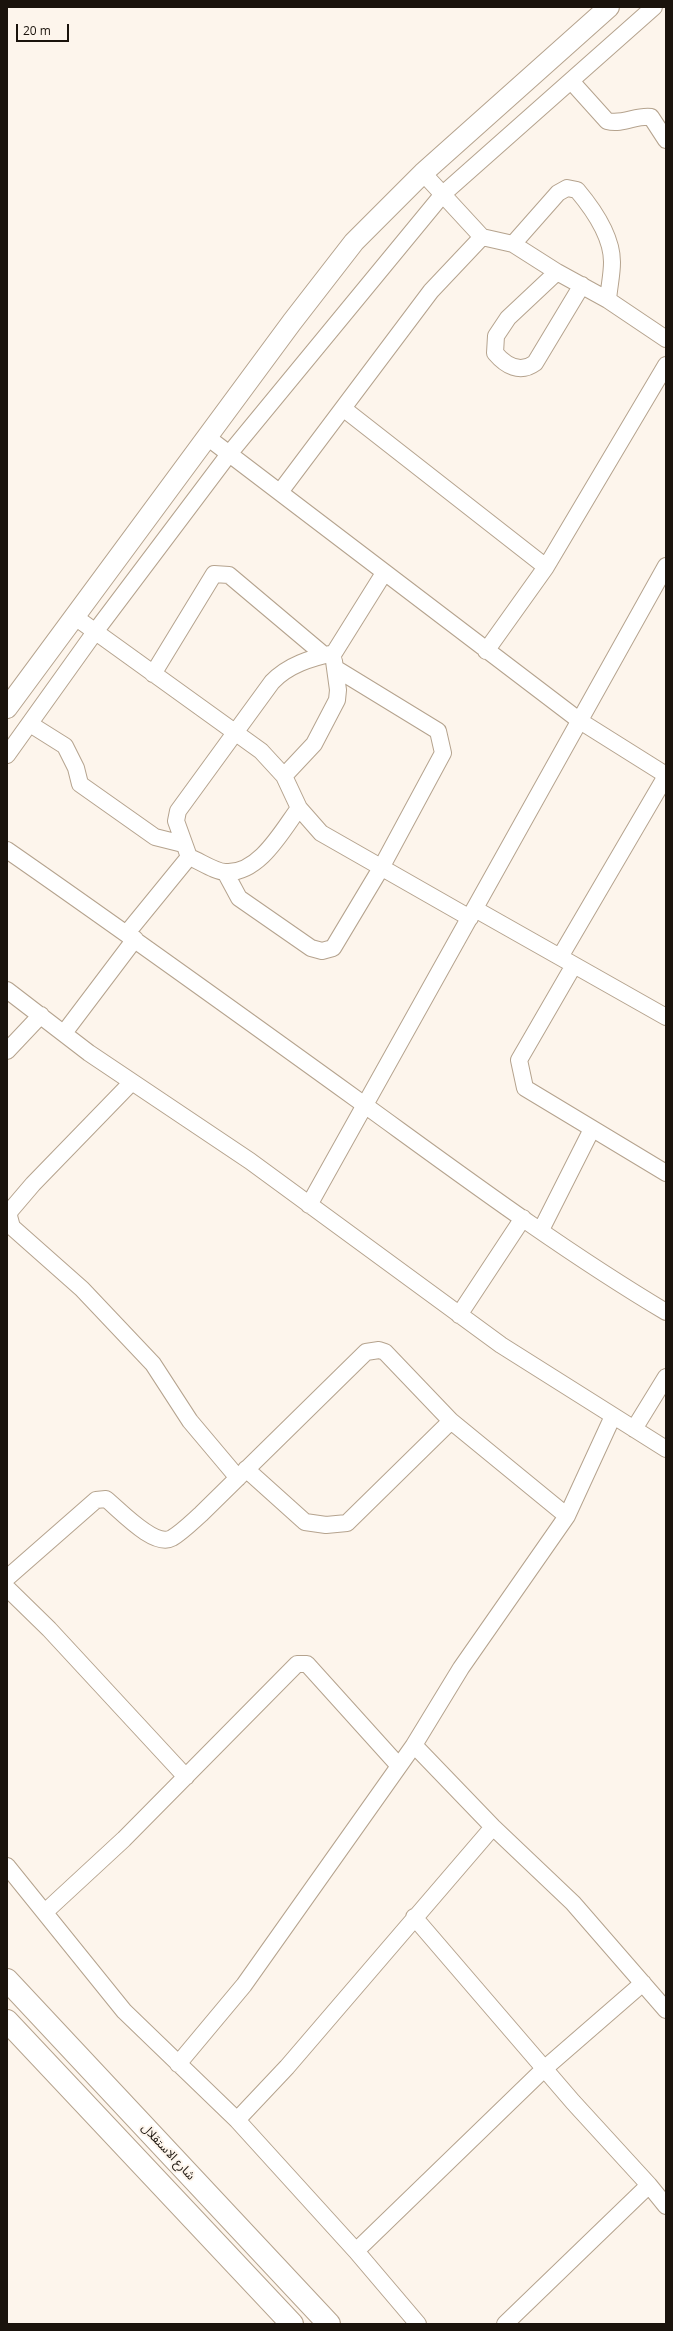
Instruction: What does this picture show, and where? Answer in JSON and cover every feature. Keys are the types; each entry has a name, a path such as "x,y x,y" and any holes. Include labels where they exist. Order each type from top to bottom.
{"main road":[{"name":"شارع الاستقلال","path":"7,1980 329,2324"},
{"path":"7,2021 292,2324"}],"street":[{"path":"7,708 75,618 207,437 354,242 423,173 609,7"},
{"path":"7,755 95,632 229,454 443,194 654,7"},
{"path":"571,81 608,121 616,123 643,116 651,117 658,124 666,140"},
{"path":"423,173 482,237 513,244 557,272 608,300 666,339"},
{"path":"513,244 558,193 568,188 577,190 595,216 607,238 612,261 608,300"},
{"path":"280,492 344,409 431,291 482,237"},
{"path":"557,272 508,318 496,336 495,353 503,362 516,369 528,368 535,363 582,286"},
{"path":"486,651 546,567 666,365"},
{"path":"344,409 546,567"},
{"path":"207,437 486,651 580,721 666,776 560,957"},
{"path":"309,1205 666,566"},
{"path":"284,776 314,744 337,700 338,690 331,659 384,573"},
{"path":"30,724 65,746 76,768 80,784 154,837 186,850 225,872 239,898 311,948 322,951 333,948 382,868 444,753 438,731 331,659 229,575 214,574 153,674"},
{"path":"75,618 261,751 284,776 299,808 321,833 382,868 560,957 666,1017"},
{"path":"186,850 176,821 178,811 280,674 313,658 331,659"},
{"path":"225,872 243,870 265,854 299,808"},
{"path":"7,850 131,936 523,1218 633,1292 666,1312"},
{"path":"64,1033 131,936 186,850"},
{"path":"574,965 519,1060 525,1088 666,1173"},
{"path":"7,990 132,1082 250,1162 459,1315 550,1376 666,1449"},
{"path":"7,1051 41,1015"},
{"path":"132,1082 33,1184 10,1211 10,1222 12,1227 82,1289 153,1364 190,1421 242,1473 305,1522 326,1525 347,1523 451,1421"},
{"path":"541,1230 592,1129"},
{"path":"459,1315 523,1218"},
{"path":"7,1578 96,1500 106,1499 148,1534 164,1540 172,1538 201,1514 366,1352 373,1350 385,1352 451,1421 567,1516"},
{"path":"634,1429 666,1377"},
{"path":"178,2064 244,1985 414,1745 461,1668 567,1516 613,1416"},
{"path":"7,1588 54,1635 186,1777"},
{"path":"45,1912 124,1839 297,1664 302,1662 307,1664 399,1766"},
{"path":"414,1745 493,1827 573,1903 666,2010"},
{"path":"237,2120 297,2056 414,1916 493,1827"},
{"path":"7,1866 124,2011 237,2120 356,2251 418,2324"},
{"path":"414,1916 544,2069 649,2185 666,2206"},
{"path":"356,2251 544,2069 643,1983"},
{"path":"505,2324 649,2185"}]}
